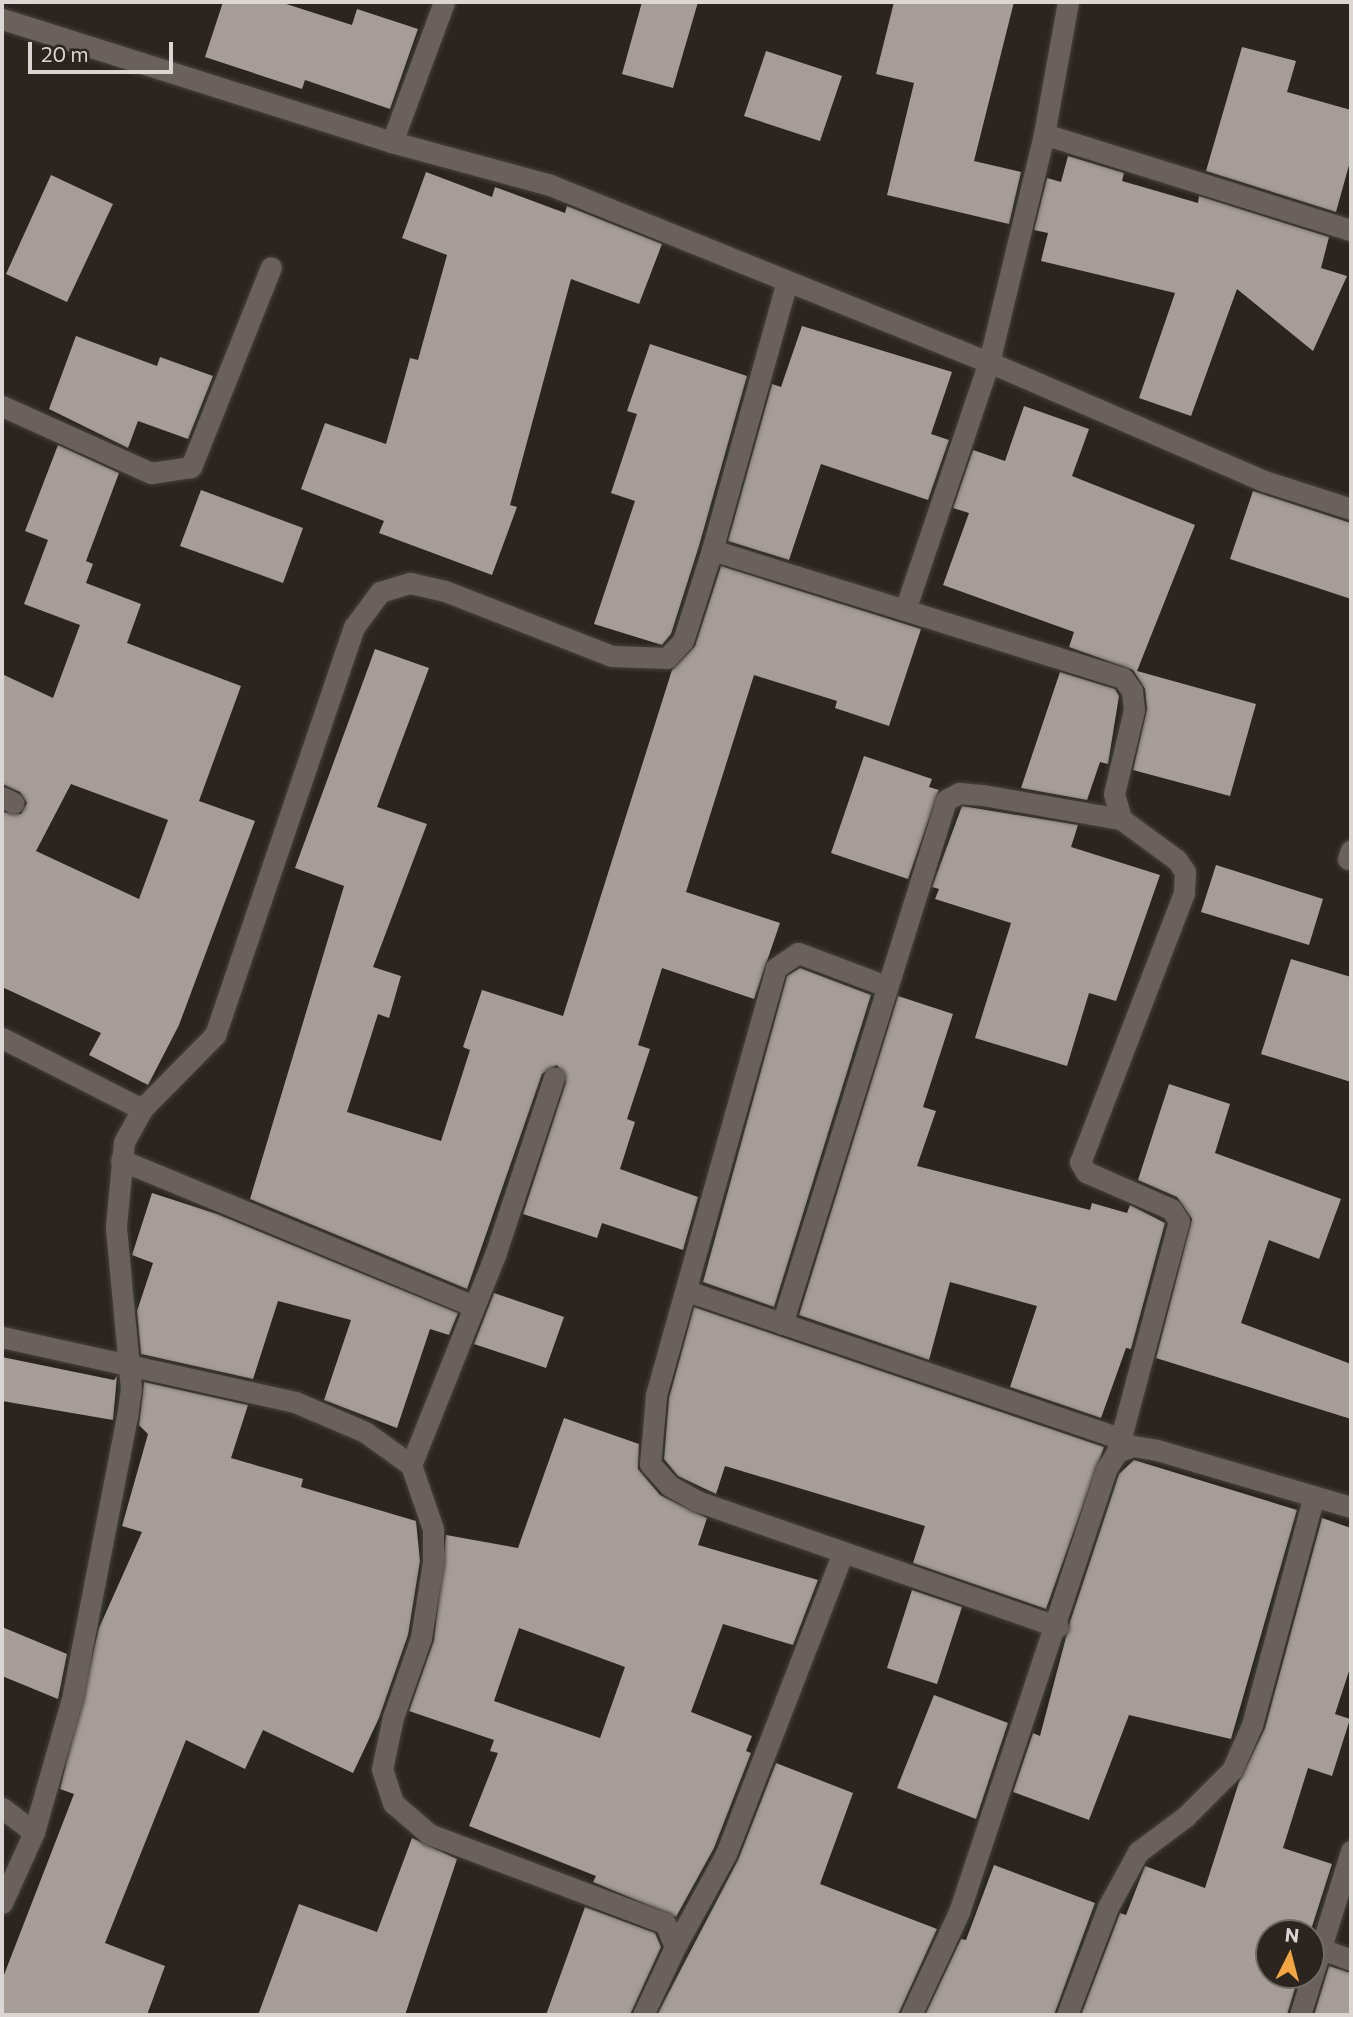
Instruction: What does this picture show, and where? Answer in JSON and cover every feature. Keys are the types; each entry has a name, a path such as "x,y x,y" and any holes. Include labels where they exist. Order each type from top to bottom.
{"street":[{"path":"391,142 444,2"},
{"path":"906,607 989,362 1044,134 1068,2"},
{"path":"2,19 391,142 550,184 989,362 1264,481 1351,509"},
{"path":"1044,134 1351,230"},
{"path":"2,406 151,473 191,467 271,267"},
{"path":"2,1903 34,1832 72,1699 127,1417 129,1365 116,1227 124,1142 142,1109 215,1035 354,627 380,592 410,583 445,591 612,656 667,658 683,641 712,551 787,281"},
{"path":"712,551 906,607 1123,678 1132,691 1134,710 1114,794 1121,819"},
{"path":"782,1324 946,800 959,793 983,794 1121,819 1177,860 1185,872 1184,893 1080,1162 1086,1172 1171,1209 1178,1221 1119,1445 1107,1468 1058,1627 960,1912 911,2015"},
{"path":"886,986 798,953 776,968 656,1396 650,1464 670,1486 697,1502 1058,1627"},
{"path":"2,1038 142,1109"},
{"path":"411,1465 474,1306 554,1078"},
{"path":"121,1160 474,1306"},
{"path":"687,1292 1119,1445 1157,1450 1313,1499 1351,1507"},
{"path":"2,1337 330,1413 411,1465 433,1529 433,1562 421,1638 393,1717 382,1769 393,1803 429,1834 666,1923 675,1947"},
{"path":"1067,2015 1108,1907 1138,1852 1185,1817 1232,1770 1252,1725 1313,1499"},
{"path":"643,2015 675,1947 726,1854 843,1553"},
{"path":"2,1808 34,1832"},
{"path":"1325,1936 1351,1851"},
{"path":"1325,1950 1351,1960"},
{"path":"1300,2015 1308,1989"}],"building":[{"path":"223,2 280,2 352,25 357,9 418,29 390,109 305,80 302,89 205,57"},
{"path":"642,2 698,2 673,88 622,74"},
{"path":"894,2 1014,2 974,161 1021,172 1009,224 887,195 914,83 876,74"},
{"path":"1242,47 1296,61 1287,92 1351,110 1351,158 1336,212 1206,171"},
{"path":"766,51 842,76 820,141 744,116"},
{"path":"1068,156 1124,173 1122,181 1198,203 1199,196 1329,237 1321,268 1347,276 1313,351 1237,289 1191,416 1139,398 1175,293 1041,261 1048,233 1034,230 1047,178 1061,182"},
{"path":"426,172 492,197 495,187 565,213 567,206 662,244 639,304 571,279 510,505 517,507 492,575 379,533 384,521 301,489 325,423 386,444 410,358 418,360 447,255 402,238"},
{"path":"51,175 113,204 67,302 6,274"},
{"path":"802,326 952,372 931,434 949,440 928,500 821,464 789,560 728,541 772,384 781,387"},
{"path":"76,336 157,366 160,357 213,376 188,439 138,421 128,448 49,409"},
{"path":"650,344 747,376 699,546 671,634 662,645 594,624 635,501 611,493 637,414 627,411"},
{"path":"1024,406 1089,429 1072,476 1195,525 1137,671 1256,704 1230,796 1133,770 1147,709 1145,689 1133,670 1069,647 1074,632 943,585 969,513 953,508 973,450 1005,461"},
{"path":"58,445 119,473 86,561 93,564 86,583 141,604 127,643 241,686 199,801 255,821 179,1025 148,1085 89,1055 101,1033 2,987 2,812 21,814 27,803 20,792 2,784 2,674 53,698 80,625 24,604 48,540 25,531","holes":["71,784 168,820 139,899 36,851"]},
{"path":"201,490 303,528 283,583 180,546"},
{"path":"1253,491 1351,523 1351,599 1230,559"},
{"path":"721,566 921,629 889,726 835,708 837,701 754,675 686,892 780,923 754,999 662,968 638,1045 650,1049 627,1119 635,1122 620,1169 698,1197 683,1250 602,1223 597,1238 523,1214 566,1082 557,1065 542,1074 467,1289 250,1199 344,886 295,868 375,649 429,668 377,807 427,824 373,967 401,976 389,1018 378,1014 347,1112 441,1141 470,1050 463,1047 482,990 563,1016 672,670 695,646"},
{"path":"1060,672 1115,689 1119,696 1108,764 1100,762 1087,800 1021,788"},
{"path":"864,756 932,779 929,787 939,790 908,879 831,853"},
{"path":"962,806 1078,825 1071,847 1160,875 1116,1001 1089,993 1067,1066 975,1038 1011,923 935,899 939,889 932,887"},
{"path":"1216,865 1323,899 1309,945 1201,912"},
{"path":"1291,959 1351,977 1351,1082 1261,1054"},
{"path":"800,968 871,995 774,1307 703,1282 787,976"},
{"path":"898,996 953,1014 923,1107 936,1111 917,1166 1090,1210 1092,1203 1127,1213 1130,1205 1165,1223 1131,1349 1126,1348 1101,1418 1010,1387 1037,1306 950,1282 929,1360 799,1315"},
{"path":"1169,1084 1230,1104 1215,1153 1341,1199 1319,1259 1269,1240 1241,1323 1351,1364 1351,1419 1156,1358 1192,1219 1177,1197 1138,1180"},
{"path":"152,1193 217,1214 458,1313 449,1335 430,1329 397,1428 324,1400 351,1320 278,1301 253,1379 141,1354 137,1311 153,1263 132,1255"},
{"path":"494,1293 564,1317 546,1368 474,1344"},
{"path":"694,1307 1104,1447 1046,1609 913,1563 925,1526 725,1466 716,1494 678,1476 664,1459 669,1398"},
{"path":"2,1357 114,1380 117,1376 113,1420 2,1401"},
{"path":"144,1382 248,1405 231,1458 303,1479 301,1487 416,1521 420,1561 408,1635 379,1718 353,1773 263,1730 245,1769 186,1740 105,1943 165,1966 147,2015 2,2015 2,1980 74,1794 60,1789 99,1628 142,1532 122,1526 148,1434 139,1425"},
{"path":"564,1418 639,1444 638,1469 660,1495 707,1518 698,1545 818,1580 793,1645 723,1624 691,1712 752,1736 746,1751 751,1753 714,1848 676,1917 593,1882 596,1876 469,1826 498,1753 490,1751 494,1740 409,1711 434,1640 446,1535 518,1548","holes":["519,1628 625,1667 600,1738 494,1701"]},
{"path":"1134,1460 1297,1510 1231,1739 1129,1715 1089,1820 1013,1792 1033,1733 1040,1736 1070,1622 1119,1474"},
{"path":"1322,1518 1351,1528 1351,1665 1335,1714 1350,1719 1332,1776 1308,1768 1283,1848 1332,1864 1314,1919 1255,1919 1255,1989 1295,1989 1287,2015 1081,2015 1120,1913 1126,1915 1145,1866 1205,1888 1239,1782 1265,1728"},
{"path":"912,1590 962,1607 937,1684 887,1668"},
{"path":"2,1627 67,1654 58,1699 2,1676"},
{"path":"934,1695 1008,1723 976,1819 897,1788"},
{"path":"776,1763 853,1793 820,1884 937,1929 898,2015 657,2015 738,1860"},
{"path":"412,1838 457,1859 405,2015 258,2015 299,1904 377,1932"},
{"path":"994,1865 1095,1903 1054,2015 925,2015 961,1939 966,1940"},
{"path":"585,1907 655,1933 661,1947 630,2015 546,2015"},
{"path":"1329,1966 1351,1973 1351,2015 1314,2015 1322,1989 1325,1989"}]}
